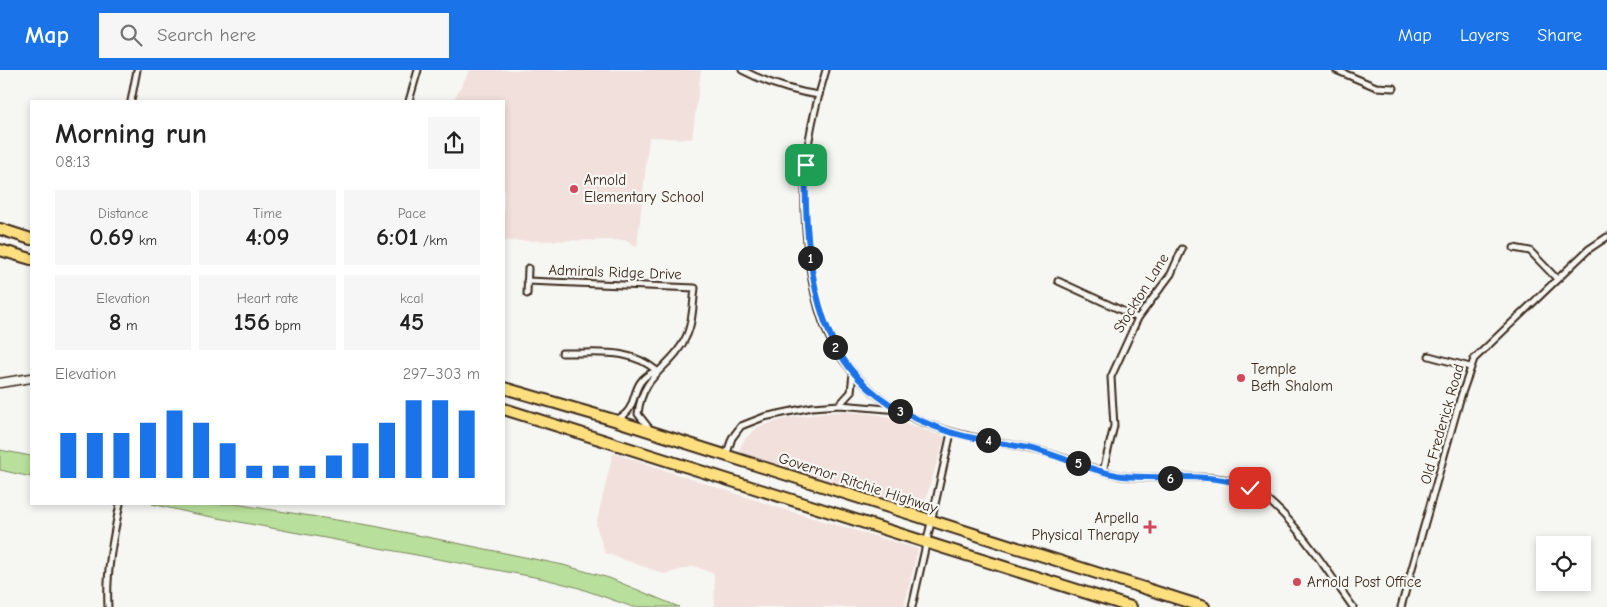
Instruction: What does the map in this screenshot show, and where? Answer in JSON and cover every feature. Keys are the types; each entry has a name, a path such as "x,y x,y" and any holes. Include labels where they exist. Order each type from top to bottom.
{"highway":[{"path":"0,229 30,239"},
{"path":"0,250 30,259"},
{"name":"Governor Ritchie Highway","path":"505,388 614,420 1204,607"},
{"path":"505,409 1131,607"}],"street":[{"path":"131,100 137,70"},
{"path":"409,100 418,70"},
{"path":"742,70 768,83 794,91 819,95"},
{"path":"826,70 809,139 805,192 811,262 814,292 826,329 836,350 853,373 879,398 899,410 951,432 1044,452 1103,471 1139,477 1220,480 1250,488 1265,498 1291,524 1353,607"},
{"path":"1336,70 1376,87 1394,88"},
{"name":"Old Frederick Road","path":"1401,607 1470,367 1480,353 1589,248 1607,237"},
{"name":"Stockton Lane","path":"1103,471 1114,426 1111,377 1121,350 1138,318 1171,274 1182,248"},
{"path":"1514,248 1530,251 1557,279"},
{"name":"Admirals Ridge Drive","path":"527,294 528,268"},
{"name":"Admirals Ridge Drive","path":"527,281 695,288 690,328 686,338 670,360 657,371 640,380 628,414 614,420"},
{"path":"1058,281 1138,318"},
{"path":"562,352 628,354 645,361 657,371"},
{"path":"1429,356 1470,367"},
{"name":"Admirals Ridge Drive","path":"653,433 638,414 646,387 657,371"},
{"path":"840,405 851,392 853,373"},
{"path":"0,383 30,378"},
{"path":"726,456 732,438 741,426 748,422 812,407 840,405 899,410"},
{"path":"912,607 951,432"},
{"path":"108,607 107,588 110,552 120,505"}],"shaded area":[{"name":"Arnold Elementary School","path":"470,70 701,70 692,139 649,137 637,247 625,240 505,241 505,100 454,100"},
{"path":"842,411 881,415 945,437 922,510 738,452 744,440 758,427 788,418"},
{"path":"613,453 779,508 918,549 904,607 715,607 714,574 694,566 665,574 605,553 596,525"}],"green space":[{"path":"0,450 30,456 30,477 0,470"},
{"path":"156,505 241,505 374,526 563,565 609,578 679,607 633,607 576,587 545,579"}],"place":[{"name":"Arnold Elementary School","path":"574,189"},
{"name":"Temple Beth Shalom","path":"1241,378"},
{"name":"Arpella Physical Therapy","path":"1150,527"},
{"name":"Arnold Post Office","path":"1297,582"}],"route":[{"path":"806,165 805,192 808,242 814,292 826,329 836,350 853,373 879,398 904,413 951,432 1044,452 1120,476 1220,480 1234,482 1250,488"}]}
